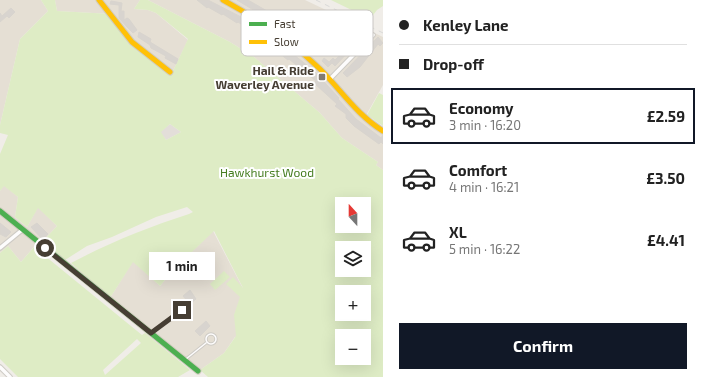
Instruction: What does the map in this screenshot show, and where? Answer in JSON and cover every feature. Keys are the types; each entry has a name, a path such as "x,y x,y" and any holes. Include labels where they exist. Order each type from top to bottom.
{"street":[{"path":"99,0 132,42 170,72"},
{"path":"223,0 242,10"},
{"path":"304,56 330,79 365,117 383,130"},
{"path":"330,79 352,56"},
{"path":"0,211 198,371"},
{"path":"0,248 22,230"},
{"path":"0,367 10,377"}],"lane":[{"path":"151,333 182,310"},
{"path":"207,335 215,335 215,342 210,344 207,342 207,335"},
{"path":"184,360 207,342"}],"shaded area":[{"path":"0,0 41,0 48,11 20,39 0,125"},
{"path":"55,0 140,0 134,9 148,10 156,13 188,40 173,71 134,41 112,14 57,11"},
{"path":"148,0 305,0 326,10 241,10 241,49"},
{"path":"373,32 383,37 383,85 364,119 383,132 383,170 376,165 378,162 342,138 320,113 252,56 373,56"},
{"path":"170,124 181,132 166,140 160,132"},
{"path":"4,185 18,197 15,217 27,227 38,207 57,226 40,244 38,242 21,262 8,246 0,253 0,191"},
{"path":"213,231 263,327 235,337 224,353 200,370 110,298 133,261 160,286 175,268"}],"green space":[{"name":"Hawkhurst Wood","path":"41,0 55,0 57,11 112,14 134,41 173,71 188,39 156,13 148,10 134,9 140,0 148,0 230,42 241,49 241,56 254,57 320,113 342,138 378,162 376,165 383,170 383,377 208,377 200,370 224,353 236,336 234,315 240,297 226,284 233,277 243,288 214,231 175,268 160,286 133,262 110,298 71,263 129,236 193,212 187,207 156,217 112,237 87,246 65,260 42,242 57,226 38,208 27,227 15,217 18,197 4,186 0,191 0,154 8,135 0,133 0,125 20,39 48,11","holes":["170,124 181,132 166,140 161,132"]},
{"path":"331,0 383,0 383,6 373,15 373,10 352,10"},
{"path":"379,93 383,95 383,126 367,115"},
{"path":"8,246 21,262 34,247 142,335 145,333 190,370 178,377 18,377 0,359 0,253","holes":["137,339 141,343 105,375 103,370"]},
{"path":"224,271 230,277 215,290 210,284"}],"building":[{"path":"197,0 208,0 241,17 241,24 223,14 222,15 208,7 207,8"},
{"path":"237,0 248,0 265,10 254,10"},
{"path":"111,1 122,3 121,11 124,11 124,20 127,18 129,19 137,30 133,33 127,27 119,18 119,5 110,4"},
{"path":"11,8 15,12 9,18 7,16 0,22 0,13 2,16"},
{"path":"139,32 151,39 150,42 178,59 176,64 165,58 166,56 151,48 150,45 138,37"},
{"path":"378,37 383,43 380,46 378,44 373,50 373,42"},
{"path":"283,56 295,56 313,70 356,119 381,138 383,135 383,144 381,142 379,144 354,126 346,118 346,114 335,106 337,104 314,83 316,81 289,59 288,60"},
{"path":"339,56 344,56 335,66 332,63 328,67 322,61 324,58 329,62 333,58 335,60"},
{"path":"360,56 369,56 360,67 347,77 343,73"},
{"path":"0,223 11,232 6,237 0,234"},
{"path":"37,223 48,234 43,240 31,227"},
{"path":"190,290 196,299 190,304 183,296"},
{"path":"206,321 210,326 200,336 195,331"}],"railway":[{"path":"316,0 336,10"},
{"path":"373,28 383,33"}],"traffic: fast":[{"path":"0,211 198,371"}],"traffic: slow":[{"path":"99,0 132,42 170,72"},
{"path":"223,0 241,10"},
{"path":"306,56 320,69 365,118 383,131"}],"place":[{"name":"Hail & Ride Waverley Avenue","path":"322,77"}],"route":[{"path":"45,248 151,333 182,310"}]}
